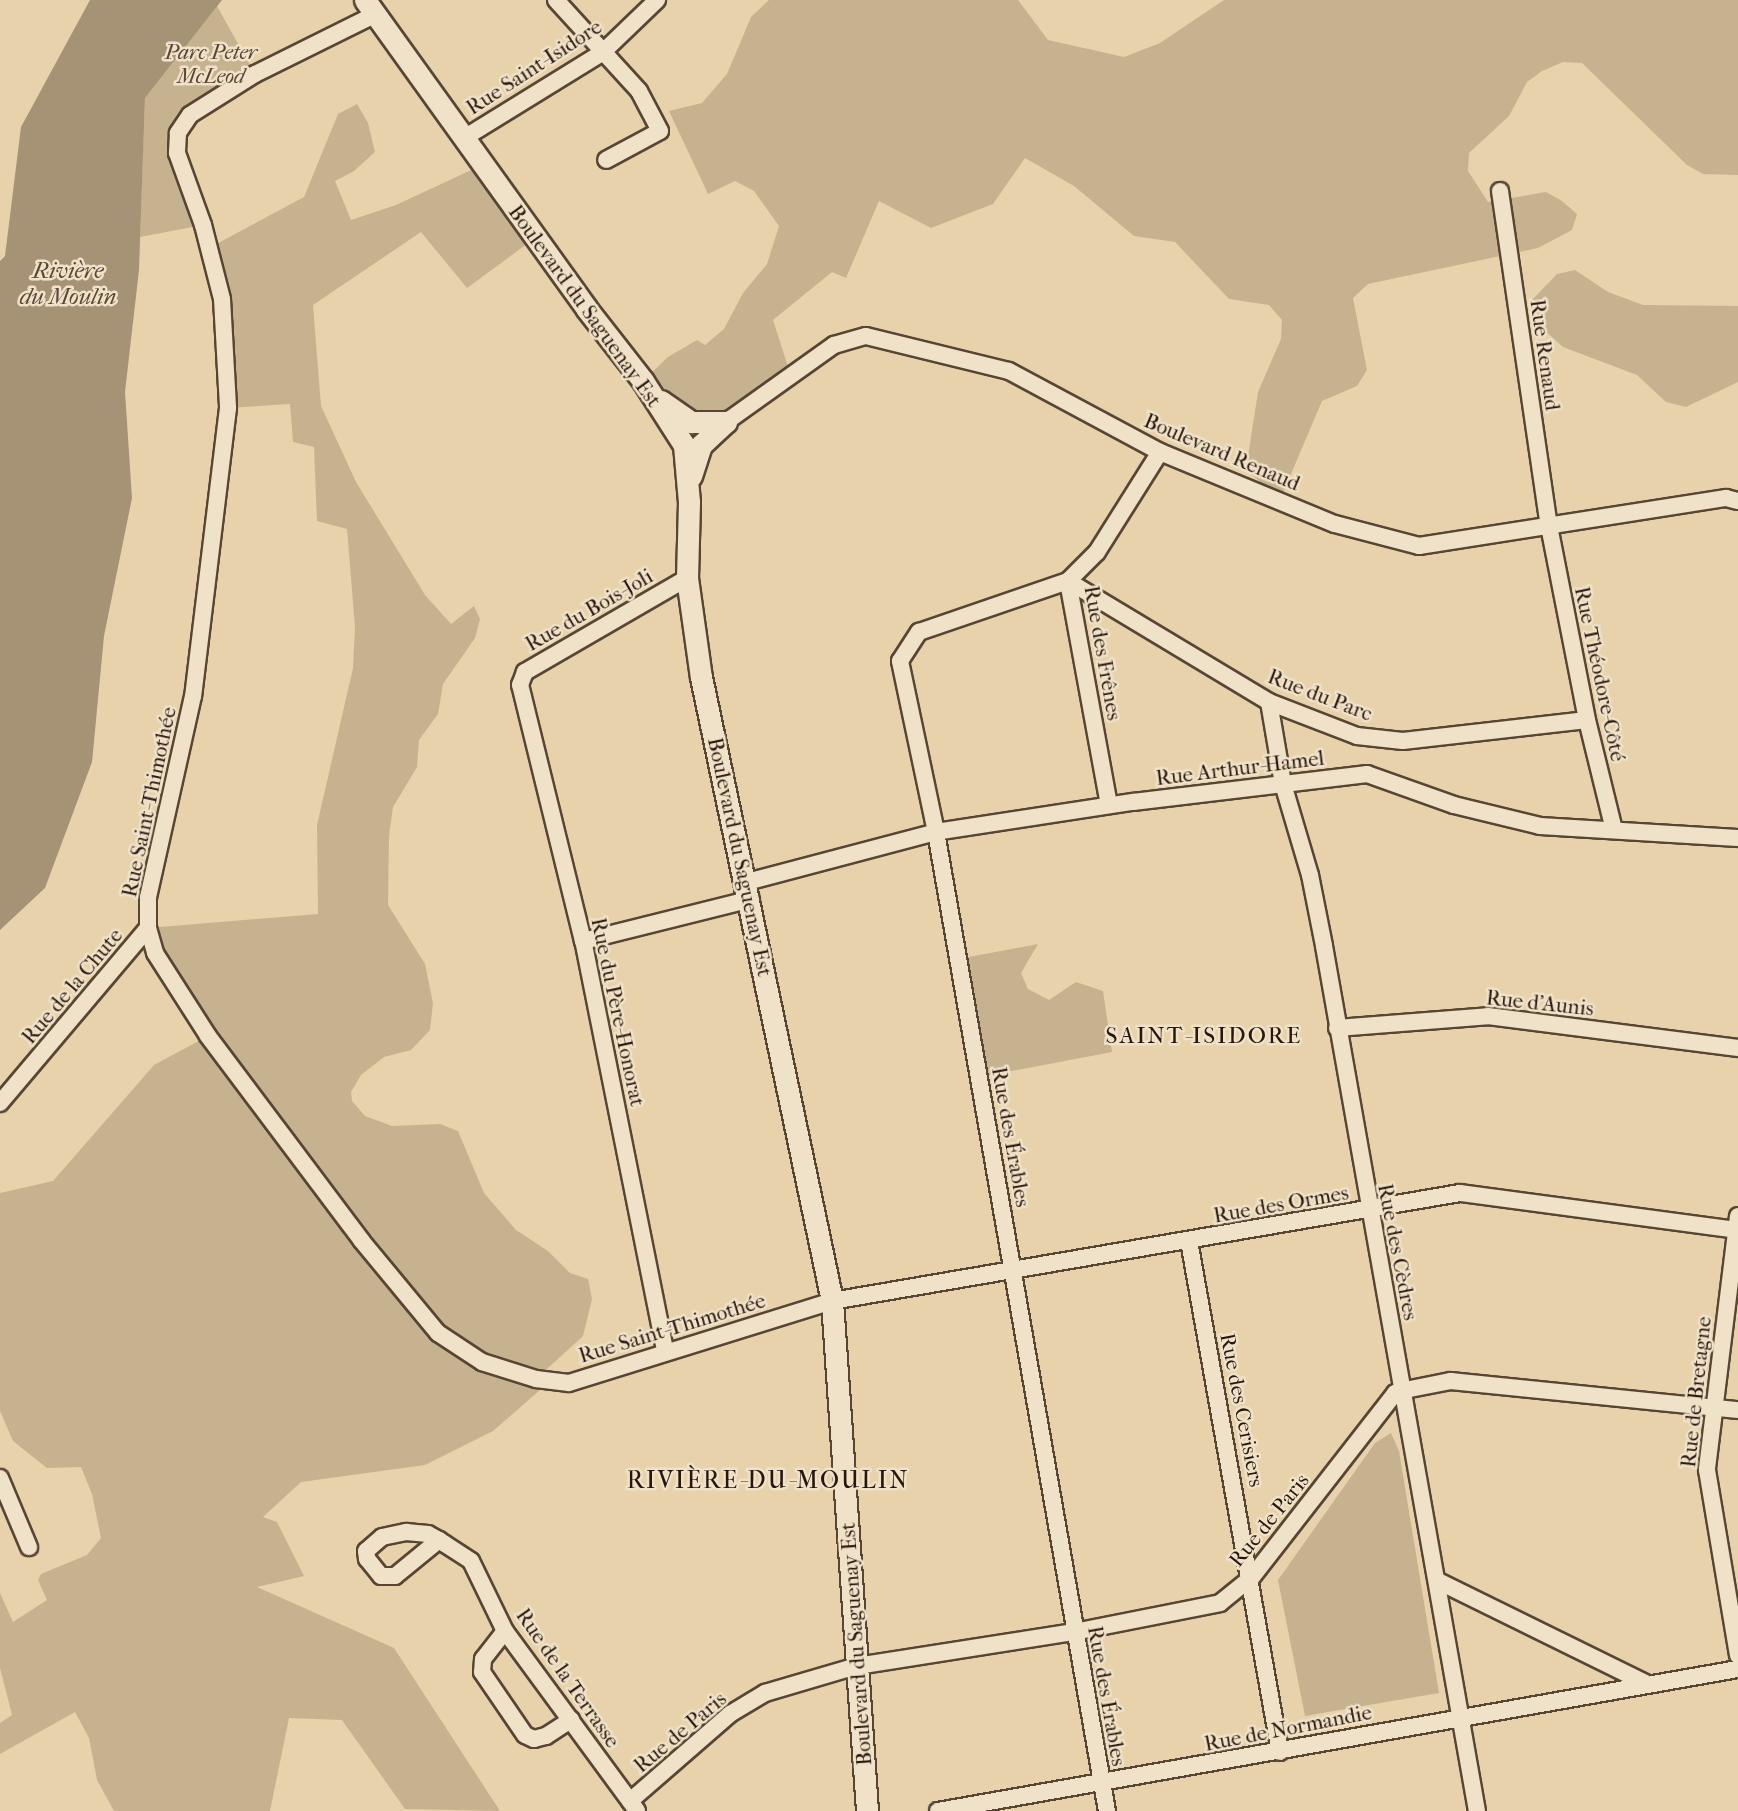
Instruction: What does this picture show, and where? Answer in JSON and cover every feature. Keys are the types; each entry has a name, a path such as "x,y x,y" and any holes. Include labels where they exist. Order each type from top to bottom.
{"main road":[{"name":"Boulevard du Saguenay Est","path":"370,7 643,380 684,445 690,502 687,578 701,677 749,890 832,1301 867,1811"},
{"path":"643,380 665,405 691,422 726,422"},
{"path":"690,502 692,467 701,445 726,422"}],"street":[{"path":"556,0 639,91 660,131 606,160"},
{"name":"Rue Saint-Isidore","path":"464,138 603,52 657,0"},
{"name":"Rue Saint-Thimothée","path":"370,7 190,115 178,133 177,153 203,225 222,299 228,408 193,696 148,898 148,928 155,953 208,1036 361,1241 438,1334 482,1362 536,1379 569,1383 665,1350 832,1301"},
{"name":"Rue Renaud","path":"1500,191 1549,526"},
{"name":"Boulevard Renaud","path":"726,422 834,345 866,336 1009,371 1160,452 1335,524 1419,546 1726,498 1738,501"},
{"name":"Rue des Frênes","path":"1109,805 1068,581 1097,552 1160,452"},
{"name":"Rue Théodore-Côté","path":"1549,526 1587,720 1614,830"},
{"name":"Rue du Bois-Joli","path":"520,685 524,672 687,578"},
{"name":"Rue du Parc","path":"1068,581 1269,702 1357,737 1403,741 1587,720"},
{"name":"Rue des Érables","path":"1068,581 919,632 900,661 936,832 1107,1811"},
{"name":"Rue du Père-Honorat","path":"520,685 583,941 665,1350"},
{"name":"Rue des Cèdres","path":"1269,702 1283,784 1310,875 1368,1210 1405,1390 1477,1811"},
{"name":"Rue Arthur-Hamel","path":"583,941 936,832 1109,805 1367,774 1454,805 1540,826 1738,838"},
{"name":"Rue de la Chute","path":"0,1102 148,928"},
{"name":"Rue d'Aunis","path":"1337,1028 1488,1016 1738,1048"},
{"name":"Rue des Ormes","path":"832,1301 1460,1193 1737,1225"},
{"name":"Rue de Bretagne","path":"1737,1225 1711,1408 1707,1470 1738,1655"},
{"name":"Rue des Cerisiers","path":"1189,1241 1252,1577 1280,1752"},
{"path":"1405,1390 1451,1381 1738,1410"},
{"name":"Rue de Paris","path":"634,1806 730,1714 765,1693 857,1666 1074,1632 1220,1603 1252,1577 1395,1394 1405,1390"},
{"path":"0,1478 29,1547"},
{"name":"Rue de la Terrasse","path":"439,1540 471,1560 505,1631 634,1806"},
{"path":"1438,1581 1645,1683"},
{"path":"505,1631 483,1659 482,1672 525,1735 534,1739 546,1736 571,1720"},
{"name":"Rue de Normandie","path":"938,1811 1280,1752 1645,1683 1738,1669"}],"green space":[{"path":"769,0 1018,0 1048,40 1124,57 1160,43 1224,0 1738,0 1738,175 1703,174 1687,165 1582,63 1563,62 1542,71 1527,82 1509,116 1469,153 1468,171 1488,202 1546,192 1562,201 1577,214 1572,230 1538,248 1368,284 1353,298 1367,370 1357,386 1322,401 1280,500 1246,469 1258,392 1281,339 1282,320 1269,305 1229,299 1175,242 1134,236 1074,186 1025,158 993,204 931,228 879,201 846,278 832,272 773,320 791,376 684,445 643,381 668,357 697,340 705,345 724,329 743,293 767,264 779,226 754,191 735,181 708,194 669,111 702,103 727,74 751,17"},
{"name":"Parc Peter McLeod","path":"217,6 255,74 178,133 203,225 140,237 145,98"},
{"path":"357,104 368,123 375,152 354,171 335,181 351,220 396,205 482,165 535,238 467,288 421,232 313,305 321,406 356,482 425,595 451,624 474,606 480,619 475,638 443,684 438,714 419,740 417,767 393,807 389,836 388,905 425,964 433,1003 430,1030 411,1050 384,1057 361,1075 351,1092 352,1101 365,1116 392,1126 440,1124 458,1131 484,1193 516,1230 548,1251 570,1273 588,1279 592,1299 583,1336 536,1379 539,1391 493,1431 425,1465 301,1482 263,1517 277,1522 304,1576 257,1587 394,1648 500,1811 405,1809 342,1720 289,1718 270,1811 114,1811 97,1780 89,1738 75,1712 0,1754 0,1723 12,1715 0,1668 0,1593 13,1622 47,1600 38,1580 41,1574 87,1555 101,1538 92,1494 81,1467 47,1468 13,1441 0,1411 0,1193 53,1181 154,1065 208,1036 148,928 318,914 317,825 353,668 355,627 347,529 317,521 314,447 293,442 290,404 228,408 209,248 304,197 338,114"},
{"path":"1575,270 1608,292 1643,305 1738,306 1738,382 1686,407 1666,402 1637,375 1563,347 1533,320 1532,300 1557,274"},
{"path":"1038,944 1021,973 1028,989 1049,1000 1076,982 1103,991 1112,1052 980,1077 958,959"},
{"path":"1391,1433 1399,1451 1439,1693 1305,1716 1278,1580 1375,1443"}],"water":[{"name":"Rivière du Moulin","path":"90,0 222,0 145,98 139,270 125,392 132,498 104,636 92,762 45,888 0,930 0,261 5,256 21,127"}],"district":[{"name":"SAINT-ISIDORE","path":"1204,1036"},
{"name":"RIVIÈRE-DU-MOULIN","path":"768,1481"}]}
